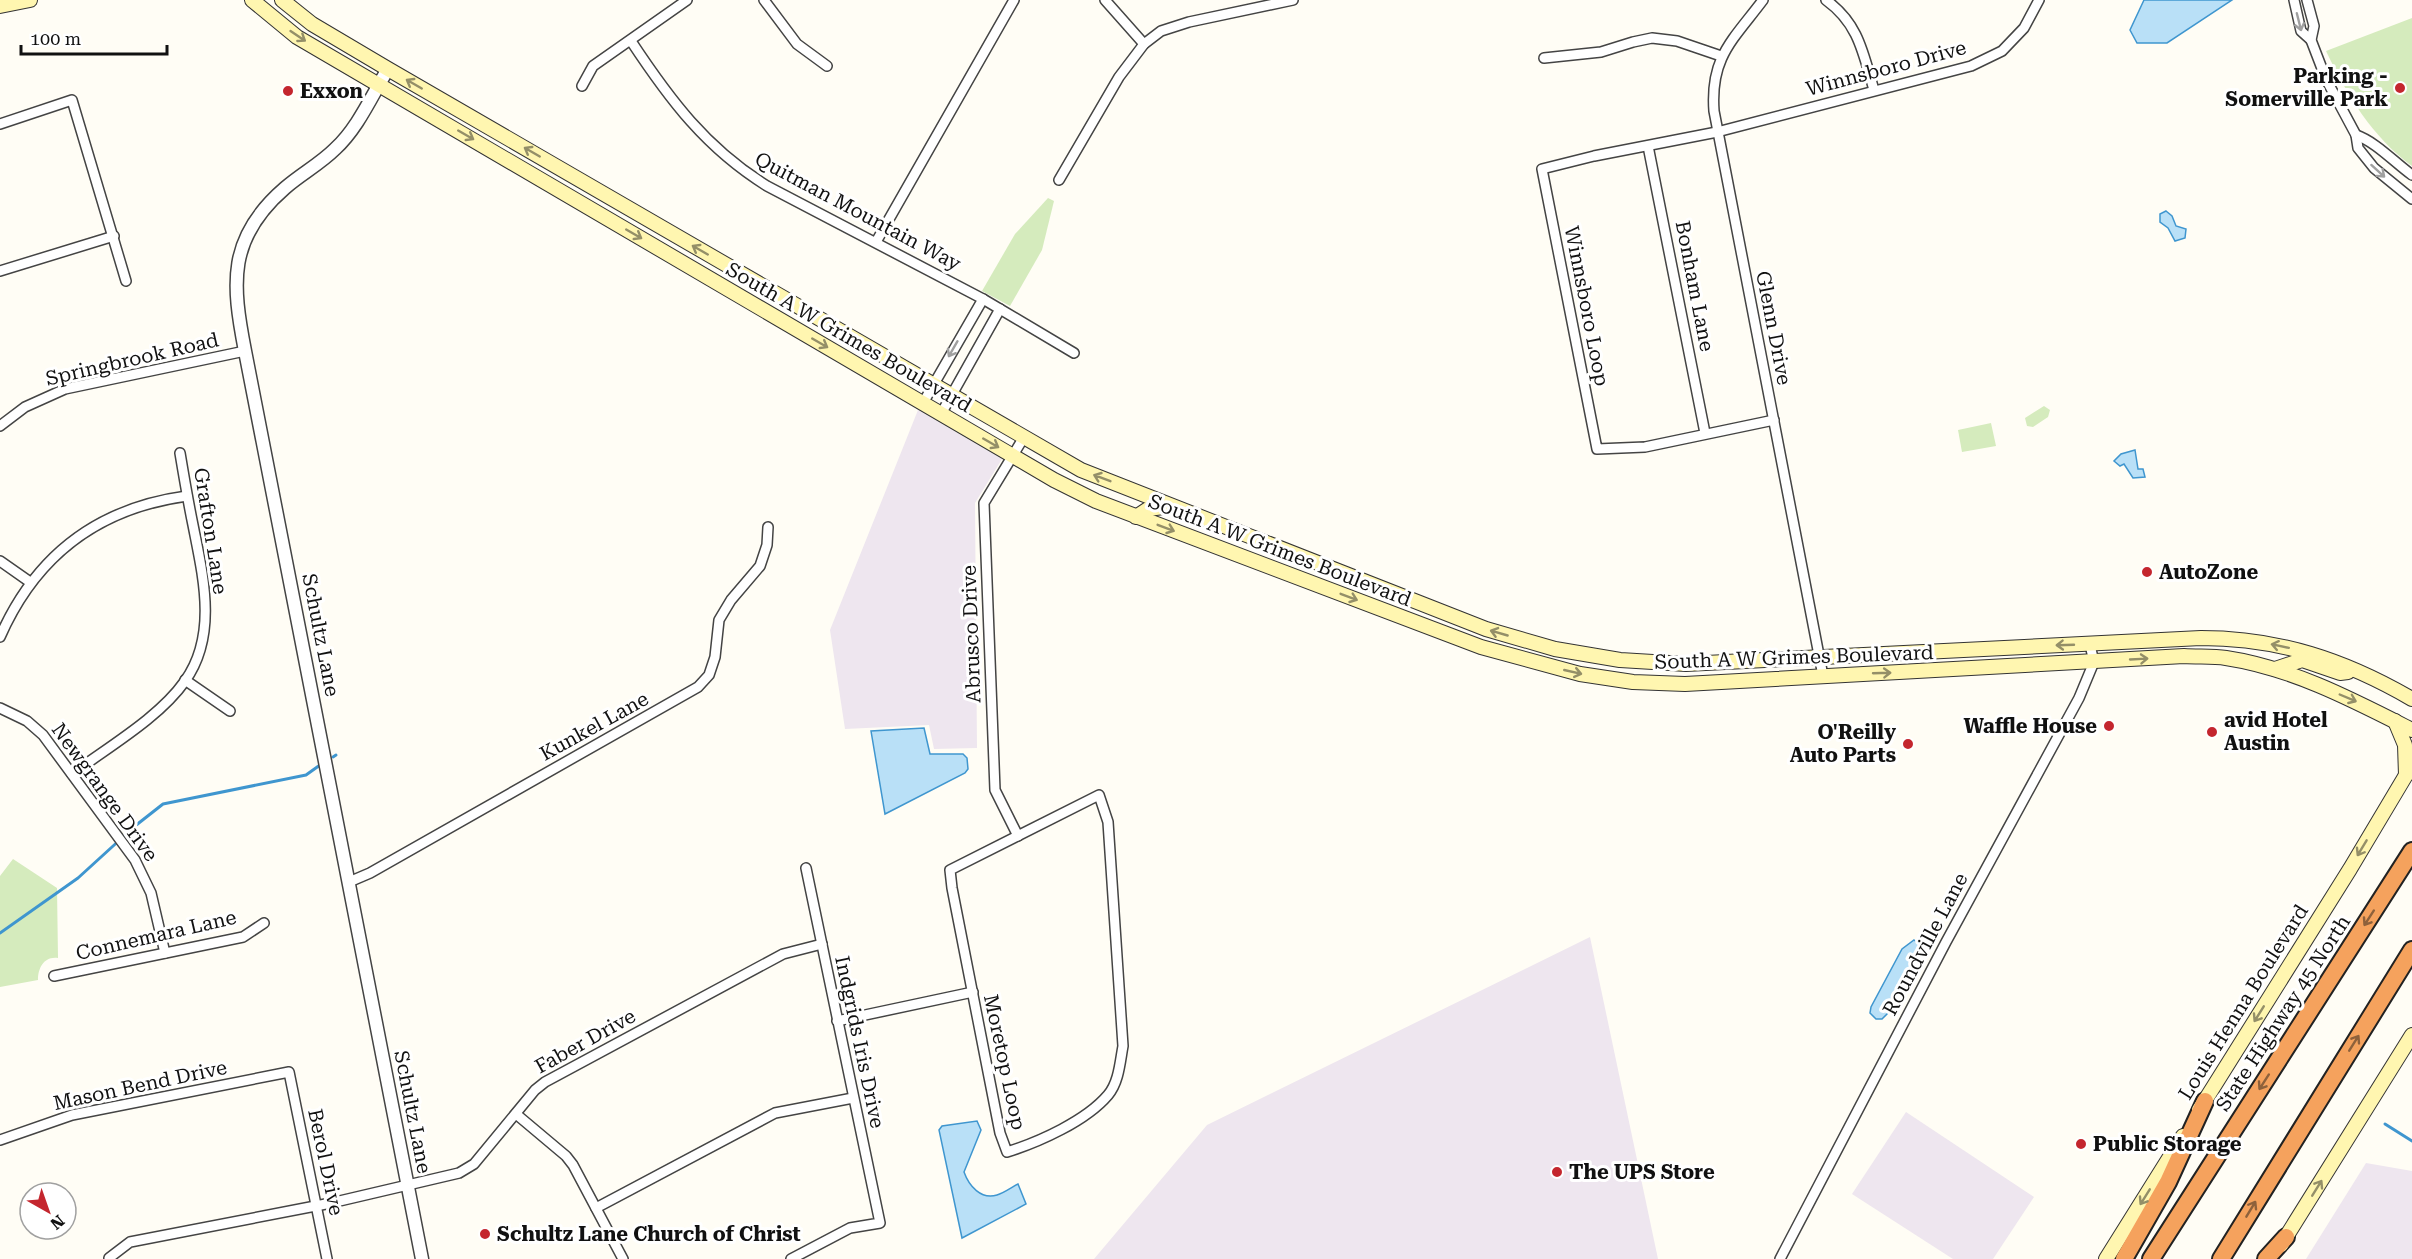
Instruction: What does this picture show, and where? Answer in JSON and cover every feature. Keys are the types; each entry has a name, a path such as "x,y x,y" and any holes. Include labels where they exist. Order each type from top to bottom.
{"highway":[{"name":"State Highway 45 North","path":"2151,1259 2412,851"},
{"path":"2221,1259 2412,950"},
{"path":"2124,1259 2168,1182 2205,1101"},
{"path":"2266,1259 2286,1237"}],"main road":[{"path":"0,6 30,0"},
{"name":"South A W Grimes Boulevard","path":"252,0 297,37 1013,456 1096,501 1481,647 1552,667 1633,682 1684,684 2094,662 2224,658 2275,669 2362,704 2412,730"},
{"name":"South A W Grimes Boulevard","path":"282,0 312,24 388,69 1081,470 1486,629 1555,649 1620,660 1686,664 2200,638 2251,640 2308,652 2356,671 2412,699"},
{"path":"545,182 554,165"},
{"path":"655,246 664,229"},
{"path":"794,327 804,310"},
{"path":"1136,516 1156,507 1176,506"},
{"path":"1415,622 1422,603"},
{"path":"1552,667 1555,649"},
{"path":"2275,669 2302,660 2340,673 2356,671"},
{"path":"2395,721 2405,745 2410,773"},
{"name":"Louis Henna Boulevard","path":"2106,1259 2392,798 2410,773"},
{"path":"2273,1259 2412,1035"}],"street":[{"path":"582,86 593,66 687,0"},
{"path":"764,0 797,44 827,66"},
{"path":"876,242 1014,0"},
{"path":"1105,0 1144,44"},
{"path":"1059,180 1123,71 1144,44 1161,31 1190,22 1293,0"},
{"name":"Glenn Drive","path":"1763,0 1721,56 1713,89 1717,132 1823,676"},
{"path":"1826,0 1837,8 1860,40 1874,90"},
{"name":"Winnsboro Drive","path":"1717,132 1971,66 2002,51 2024,28 2039,0"},
{"path":"2294,0 2301,31 2311,40 2330,87 2356,135 2358,148 2374,168 2412,199"},
{"path":"2307,0 2314,26 2311,40"},
{"path":"1544,58 1601,52 1633,42 1653,39 1677,41 1721,56"},
{"name":"Quitman Mountain Way","path":"630,41 685,117 742,170 767,186 982,299 1074,352"},
{"name":"Schultz Lane","path":"388,69 337,148 286,187 255,222 242,246 235,290 422,1259"},
{"path":"0,124 72,100 126,281"},
{"name":"Winnsboro Loop","path":"1717,132 1594,156 1542,169 1596,449 1644,447 1774,420"},
{"path":"2356,135 2369,140 2412,175"},
{"name":"Bonham Lane","path":"1648,146 1706,433"},
{"path":"0,271 114,236"},
{"path":"922,403 982,299"},
{"path":"941,414 1000,309"},
{"name":"Springbrook Road","path":"0,426 25,407 65,389 245,351"},
{"name":"Abrusco Drive","path":"1018,836 995,790 984,502 1024,437"},
{"name":"Grafton Lane","path":"72,774 149,716 185,680 200,646 206,601 180,453"},
{"path":"0,637 30,582 68,545 108,519 151,503 188,496"},
{"name":"Kunkel Lane","path":"349,882 370,873 698,687 709,675 712,666 719,620 731,600 760,566 767,545 768,527"},
{"path":"0,561 30,582"},
{"path":"2090,645 2094,662"},
{"name":"Roundville Lane","path":"1780,1259 1941,953 2079,698 2094,662"},
{"path":"185,680 230,711"},
{"name":"Newgrange Drive","path":"0,708 17,715 36,728 132,856 151,893 165,953"},
{"name":"Moretop Loop","path":"1099,795 1108,822 1123,1046 1119,1071 1109,1094 1084,1116 1027,1146 1007,1152 1000,1133 950,870 1018,836 1099,795"},
{"name":"Indgrids Iris Drive","path":"791,1259 850,1228 880,1223 806,868"},
{"name":"Connemara Lane","path":"54,976 243,937 264,923"},
{"name":"Faber Drive","path":"109,1258 130,1242 317,1206 451,1175 474,1164 535,1090 545,1082 783,954 822,944"},
{"path":"837,1021 973,992"},
{"name":"Mason Bend Drive","path":"0,1140 72,1115 289,1072"},
{"name":"Berol Drive","path":"289,1072 327,1259"},
{"path":"596,1208 775,1113 853,1098"},
{"path":"516,1114 566,1156 623,1259"}],"shaded area":[{"path":"918,410 1002,459 975,503 977,748 934,749 929,725 845,729 830,630"},
{"path":"1590,937 1658,1259 1094,1259 1207,1125"},
{"path":"1906,1112 2034,1197 1993,1259 1953,1259 1852,1194"},
{"path":"2366,1163 2412,1171 2412,1259 2306,1259"}],"green space":[{"path":"2412,18 2412,166 2385,142 2362,114 2326,51"},
{"path":"1048,198 1054,201 1042,250 1010,306 982,291 1015,234"},
{"path":"2044,406 2050,410 2048,417 2033,427 2027,426 2025,418"},
{"path":"1991,423 1996,446 1962,452 1958,430"},
{"path":"13,859 57,888 58,958 49,959 43,964 38,980 0,987 0,876"}],"water":[{"path":"2144,0 2232,0 2167,43 2137,43 2130,30"},
{"path":"2166,211 2172,216 2176,226 2186,229 2185,238 2175,241 2168,228 2160,222 2160,214"},
{"path":"2135,450 2138,469 2143,469 2145,477 2133,478 2124,464 2120,466 2114,461 2121,454"},
{"path":"924,728 930,754 963,754 967,758 968,769 965,773 885,814 871,731"},
{"path":"1914,940 1918,943 1920,952 1887,1014 1882,1019 1876,1019 1870,1013 1871,1007 1902,949"},
{"path":"977,1121 981,1130 964,1172 969,1182 976,1191 991,1196 1018,1184 1026,1204 962,1238 939,1130 942,1126"}],"waterway":[{"path":"0,933 78,878 163,804 306,775 320,765"},
{"path":"2385,1124 2412,1141"}],"place":[{"name":"Parking - Somerville Park","path":"2400,88"},
{"name":"Exxon","path":"288,91"},
{"name":"AutoZone","path":"2147,572"},
{"name":"Waffle House","path":"2109,726"},
{"name":"avid Hotel Austin","path":"2212,732"},
{"name":"O'Reilly Auto Parts","path":"1908,744"},
{"name":"Public Storage","path":"2081,1144"},
{"name":"The UPS Store","path":"1557,1172"},
{"name":"Schultz Lane Church of Christ","path":"485,1234"}]}
